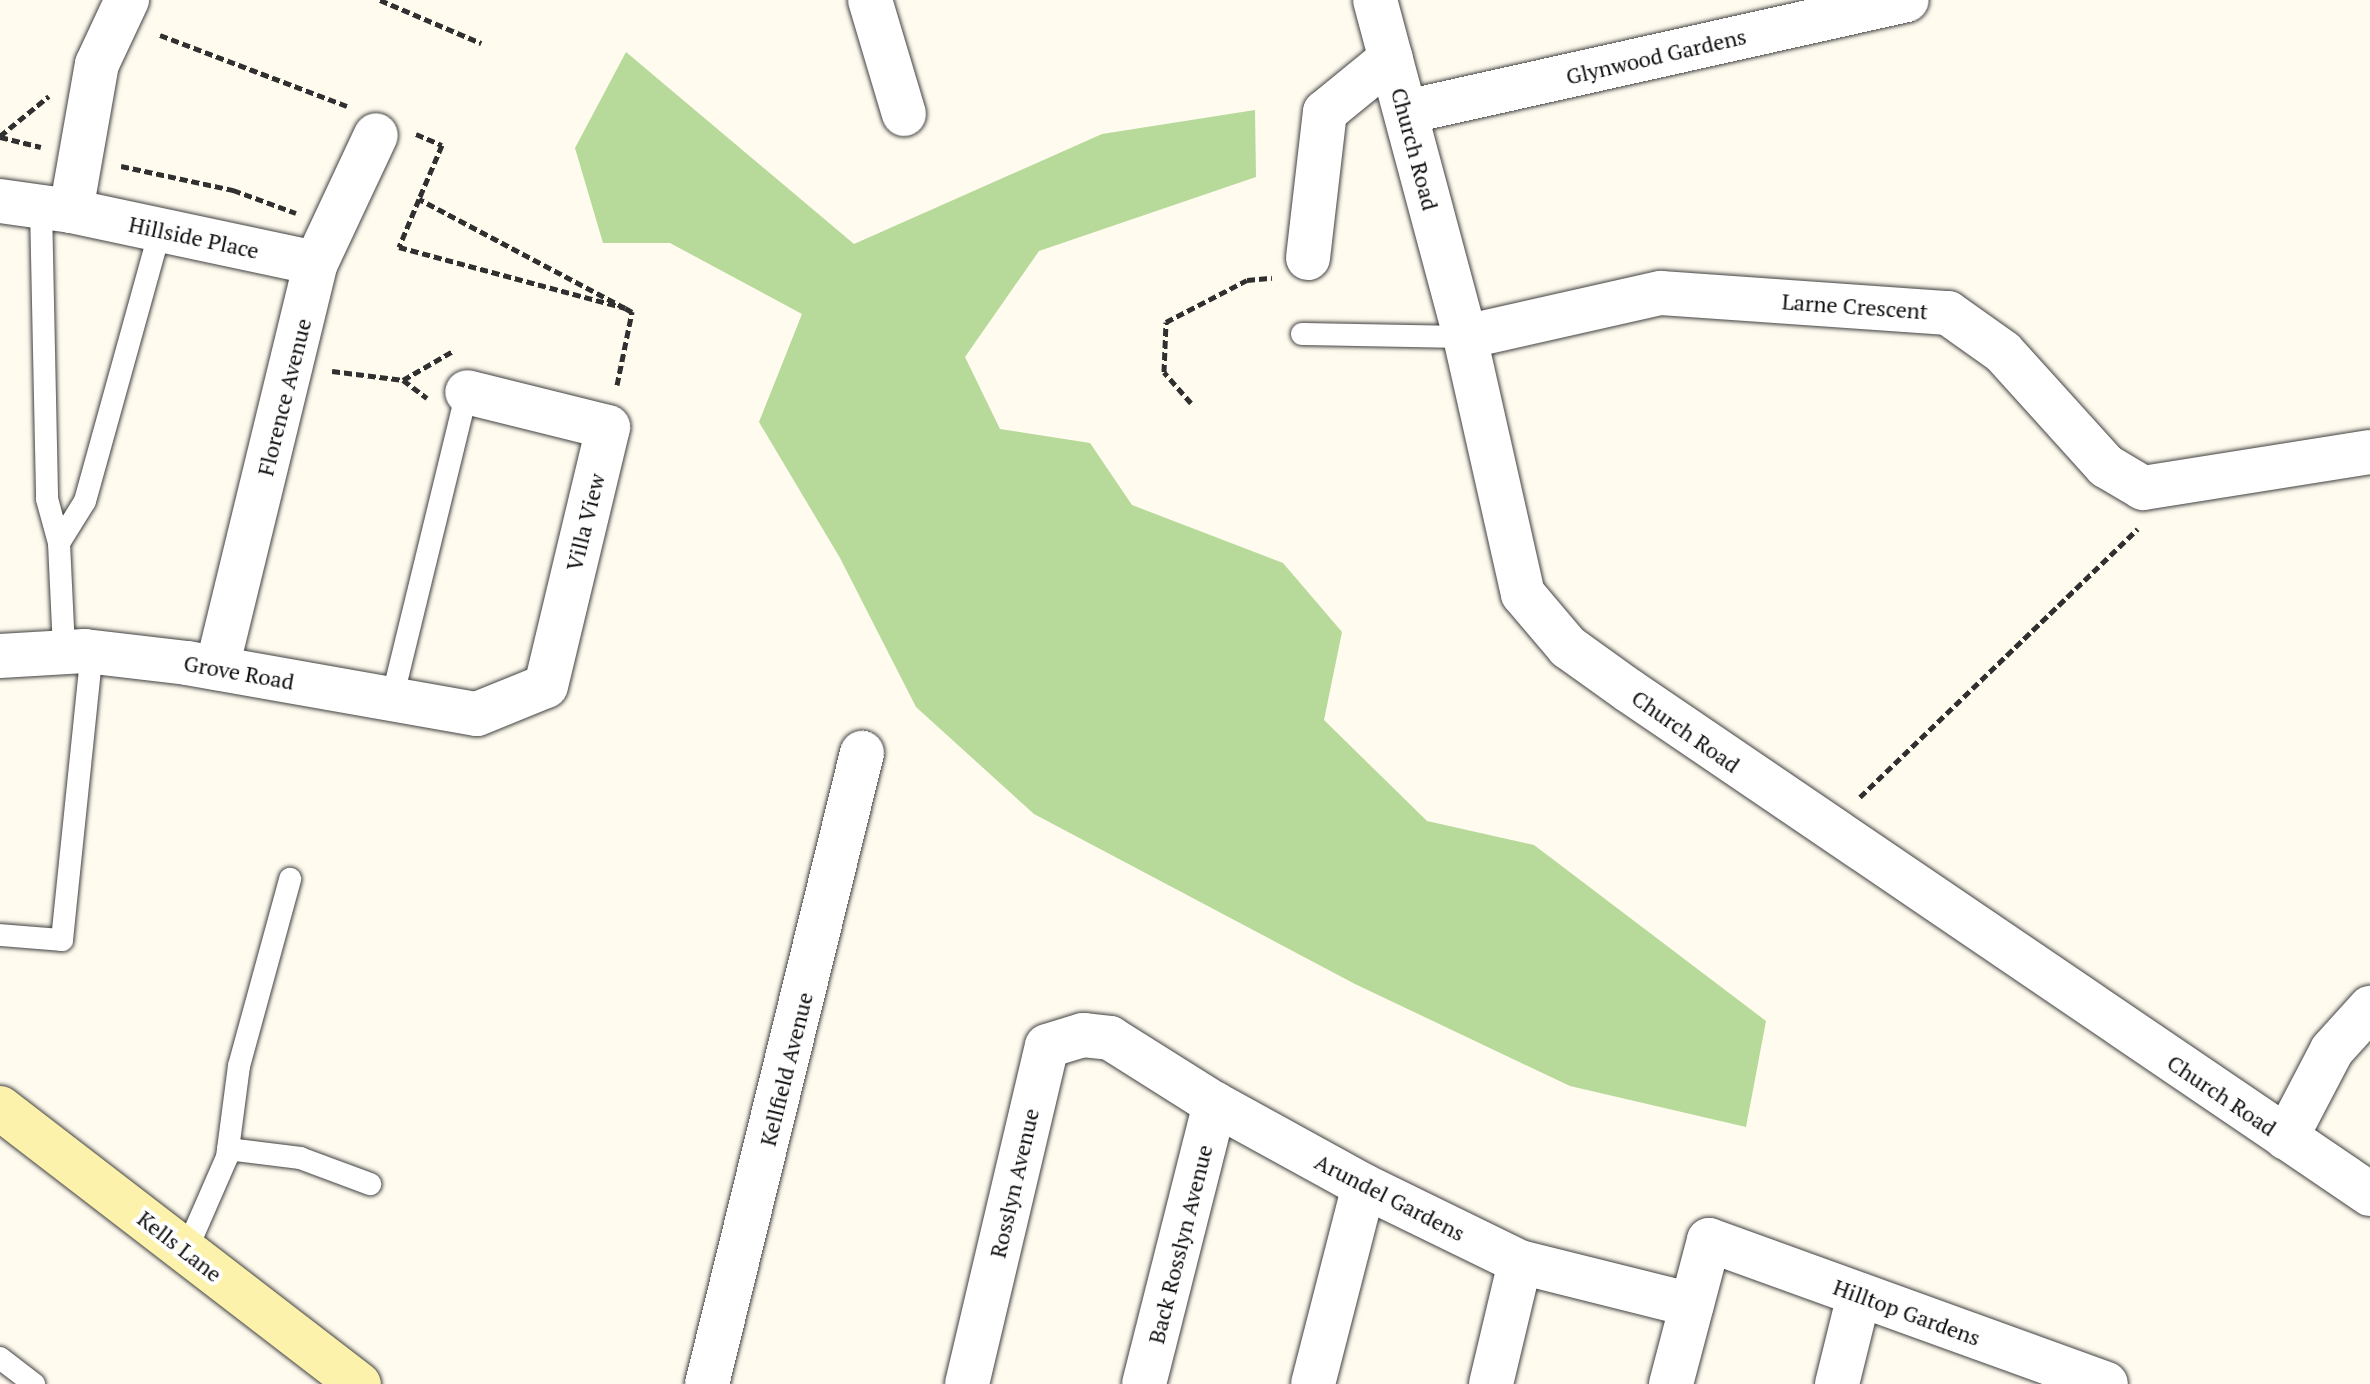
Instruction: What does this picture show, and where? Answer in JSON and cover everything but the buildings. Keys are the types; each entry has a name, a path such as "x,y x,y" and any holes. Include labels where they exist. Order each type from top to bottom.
{"street":[{"path":"38,206 80,157 97,64 127,0"},
{"path":"870,0 904,114"},
{"name":"Church Road","path":"1375,0 1465,337 1523,594 1568,647 1828,828 2370,1194"},
{"name":"Glynwood Gardens","path":"1406,112 1907,0"},
{"path":"1308,258 1325,112 1391,58"},
{"name":"Florence Avenue","path":"217,668 291,365 326,245 379,127"},
{"name":"Hillside Place","path":"38,206 160,230 326,245"},
{"name":"Larne Crescent","path":"1465,337 1661,293 1948,313 2003,352 2106,466 2143,488 2370,452"},
{"path":"467,392 608,427"},
{"name":"Villa View","path":"477,714 546,686 608,427"},
{"name":"Grove Road","path":"0,656 78,651 217,668 477,714"},
{"name":"Kellfield Avenue","path":"707,1384 862,753"},
{"path":"2286,1138 2332,1050 2370,1008"},
{"name":"Rosslyn Avenue","path":"967,1384 1047,1046 1083,1035 1110,1038"},
{"name":"Arundel Gardens","path":"1110,1038 1215,1104 1364,1186 1520,1262 1692,1305"},
{"name":"Back Rosslyn Avenue","path":"1144,1384 1215,1104"},
{"name":"Kells Lane","path":"0,1108 359,1384"},
{"path":"1313,1384 1364,1186"},
{"name":"Hilltop Gardens","path":"1692,1305 1709,1240 1859,1295 2019,1369 2106,1384"},
{"path":"1491,1384 1520,1262"},
{"path":"1837,1384 1859,1295"},
{"path":"1671,1384 1692,1305"}],"lane":[{"path":"0,935 62,940 78,651 59,543 47,499 38,206"},
{"path":"59,543 85,501 160,230"},
{"path":"1302,334 1465,337"},
{"path":"392,699 467,392"},
{"path":"186,1251 228,1149 239,1066 290,879"},
{"path":"228,1149 300,1158 370,1184"},
{"path":"0,1358 34,1384"}],"path":[{"path":"380,0 481,43"},
{"path":"154,46 161,33 379,127 442,145 399,247 625,308"},
{"path":"0,137 233,190 326,245"},
{"path":"419,199 632,312 608,427"},
{"path":"1191,403 1164,372 1166,322 1247,280 1304,276 1308,258"},
{"path":"291,365 403,380 433,403 467,392"},
{"path":"1828,828 2143,524"}],"green space":[{"path":"626,52 854,244 1102,134 1255,110 1256,177 1039,251 965,357 1000,429 1090,443 1132,505 1283,563 1342,632 1324,720 1427,821 1534,845 1766,1021 1746,1127 1570,1086 1355,984 1034,814 916,707 840,558 759,422 802,314 670,243 603,243 575,148"}]}
